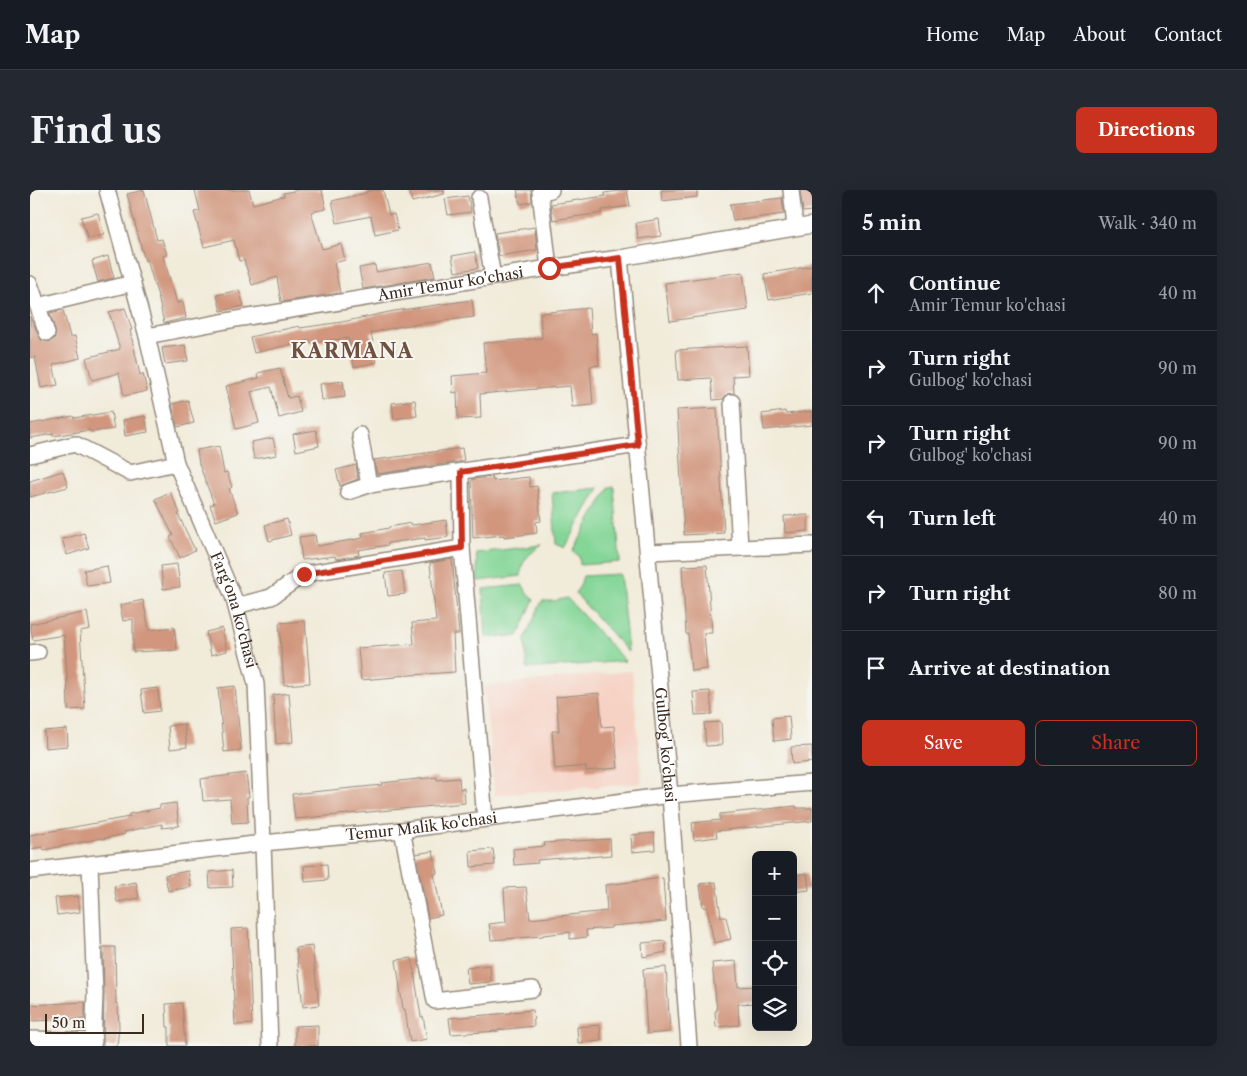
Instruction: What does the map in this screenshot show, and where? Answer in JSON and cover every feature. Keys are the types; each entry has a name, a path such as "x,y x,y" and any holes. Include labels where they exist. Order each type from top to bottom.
{"street":[{"name":"Farg'ona ko'chasi","path":"107,190 147,336 176,463 233,596 256,684 270,1046"},
{"path":"549,268 540,192 551,190"},
{"path":"791,190 795,227"},
{"path":"479,198 493,277"},
{"name":"Amir Temur ko'chasi","path":"147,336 242,318 620,258 812,225"},
{"name":"Gulbog' ko'chasi","path":"620,258 670,795 688,1046"},
{"path":"38,306 133,283"},
{"path":"30,284 47,333"},
{"path":"732,402 740,548"},
{"path":"360,434 369,485"},
{"path":"30,455 75,444 130,473 176,463"},
{"path":"348,492 369,485 638,445"},
{"path":"461,472 462,548 484,819"},
{"path":"648,552 812,545"},
{"path":"236,606 271,597 304,574 462,548"},
{"name":"Temur Malik ko'chasi","path":"30,871 263,843 402,830 670,795 812,783"},
{"path":"402,830 435,1001 533,989"},
{"path":"30,1039 94,1044 95,994 90,864"}],"shaded area":[{"path":"632,671 642,783 495,795 484,686"}],"green space":[{"path":"614,486 620,562 580,565 579,556 573,551 609,487"},
{"path":"599,488 565,548 556,544 552,493"},
{"path":"542,545 533,551 524,562 521,576 478,581 476,553"},
{"path":"620,574 628,652 575,593 580,586 583,576"},
{"path":"523,585 527,593 534,599 518,636 486,637 483,589"},
{"path":"567,598 625,661 527,669 525,638 542,601"}],"building":[{"path":"144,190 157,240 162,239 167,255 163,256 177,303 183,302 186,318 164,323 158,296 147,260 145,261 127,194"},
{"path":"195,190 249,190 253,204 284,196 283,193 299,190 322,190 326,209 311,212 322,249 341,244 345,260 334,263 340,293 281,302 277,277 252,285 244,260 239,261 234,240 204,247 194,212 200,211"},
{"path":"372,190 383,190 389,215 394,214 398,230 375,235 371,216 337,223 332,201"},
{"path":"409,190 444,190 444,194 412,202"},
{"path":"517,190 531,190 532,202 520,204"},
{"path":"627,190 630,206 602,210 602,213 553,220 551,204 605,196 604,193"},
{"path":"661,190 697,190 697,197 662,201"},
{"path":"800,190 812,190 812,211 803,212"},
{"path":"468,196 471,212 448,215 445,199"},
{"path":"782,198 784,214 733,221 730,204"},
{"path":"98,213 104,235 88,239 81,217"},
{"path":"659,219 661,236 638,239 636,223"},
{"path":"535,227 537,250 499,256 495,233"},
{"path":"475,252 478,268 455,272 452,256"},
{"path":"108,256 114,278 98,282 92,261"},
{"path":"432,262 435,277 363,289 359,268 375,265 376,272"},
{"path":"812,266 812,293 769,300 764,274"},
{"path":"743,272 748,310 670,321 665,283"},
{"path":"239,290 244,306 221,311 217,295"},
{"path":"472,300 474,317 402,326 371,333 377,362 354,367 348,338 310,343 310,340 254,353 250,337 299,326 300,328 342,322 394,311"},
{"path":"125,308 132,330 130,330 140,375 143,374 147,391 124,396 119,373 92,380 86,358 120,349 109,312"},
{"path":"589,308 591,334 596,333 599,365 590,366 593,405 572,407 570,386 480,394 481,418 458,419 457,392 453,393 452,376 486,373 483,343 542,338 540,313"},
{"path":"63,310 70,337 75,336 80,358 53,365 58,385 41,388 35,357 30,358 30,316 41,340 50,342 56,334 50,313"},
{"path":"185,345 188,361 165,364 162,348"},
{"path":"747,346 749,375 733,376 734,393 727,394 723,399 713,400 711,378 678,380 676,350"},
{"path":"280,368 288,398 297,396 301,412 279,418 271,387 251,392 259,423 236,429 226,386 259,378 258,373"},
{"path":"343,381 345,397 322,400 320,384"},
{"path":"188,400 194,423 177,427 172,404"},
{"path":"415,400 417,416 394,419 392,403"},
{"path":"717,408 724,533 684,535 677,410"},
{"path":"785,411 786,414 812,411 812,425 764,430 762,414"},
{"path":"111,412 114,429 91,432 90,430 30,438 30,424 73,416 74,418"},
{"path":"145,416 148,432 125,436 123,420"},
{"path":"316,430 319,446 296,451 293,434"},
{"path":"273,438 277,455 254,459 251,442"},
{"path":"219,446 224,473 227,472 232,487 229,489 238,513 216,521 210,505 214,504 199,464 197,450"},
{"path":"462,448 464,461 377,474 374,460"},
{"path":"356,465 358,479 340,486 336,470"},
{"path":"63,471 68,487 30,497 30,481"},
{"path":"492,477 493,481 529,477 530,487 537,486 541,521 536,522 537,533 473,538 471,482 473,479"},
{"path":"170,492 195,550 180,558 170,537 173,535 155,499"},
{"path":"808,515 808,531 785,533 784,516"},
{"path":"287,519 291,535 269,541 265,525"},
{"path":"446,520 448,537 388,543 388,545 358,550 359,555 336,559 335,556 302,560 299,537 315,535 317,546 363,538 362,533 389,527"},
{"path":"84,533 89,548 67,555 62,539"},
{"path":"452,559 459,634 453,634 455,672 361,680 358,648 414,644 412,623 436,621 430,563"},
{"path":"177,564 180,587 163,589 161,566"},
{"path":"707,565 712,633 704,633 707,669 691,671 688,634 686,634 682,566"},
{"path":"107,566 110,583 87,586 84,570"},
{"path":"402,571 405,594 388,596 385,573"},
{"path":"143,600 149,630 174,627 177,650 133,652 133,619 123,621 120,605"},
{"path":"87,612 90,629 80,631 85,709 68,710 64,635 33,640 30,624"},
{"path":"305,621 310,683 284,685 279,623"},
{"path":"222,628 227,651 211,655 206,632"},
{"path":"235,686 241,750 224,752 218,688"},
{"path":"158,688 160,711 144,713 141,690"},
{"path":"710,691 712,714 695,715 693,692"},
{"path":"289,693 293,742 276,744 273,695"},
{"path":"599,693 602,727 614,726 618,768 586,771 586,766 555,769 552,731 559,731 556,697"},
{"path":"789,716 791,739 774,741 772,718"},
{"path":"721,722 722,745 706,746 704,723"},
{"path":"184,724 187,747 170,749 168,726"},
{"path":"67,729 68,746 45,748 44,731"},
{"path":"812,746 812,762 792,764 791,747"},
{"path":"246,773 249,797 247,797 248,822 232,823 230,799 203,801 201,779"},
{"path":"437,777 437,780 459,778 460,789 464,788 465,803 295,819 292,794 382,785 381,783"},
{"path":"176,803 179,826 162,828 162,824 124,832 125,834 44,850 43,847 30,849 30,835 129,817 129,814 160,808 160,805"},
{"path":"796,806 796,808 812,808 812,821 716,831 717,837 694,840 692,823 720,820 720,814"},
{"path":"654,833 655,850 632,852 631,835"},
{"path":"610,839 611,855 537,860 538,863 514,865 513,849 545,846 544,843"},
{"path":"493,849 495,865 471,867 470,851"},
{"path":"433,851 437,873 434,874 442,915 428,918 416,854"},
{"path":"327,864 328,880 305,882 304,866"},
{"path":"232,870 233,887 210,888 209,872"},
{"path":"188,871 191,887 168,891 165,875"},
{"path":"807,873 809,890 797,892 797,874"},
{"path":"663,878 666,921 586,930 587,937 570,939 570,932 491,940 489,924 506,922 504,888 526,887 530,919 607,911 605,885"},
{"path":"136,882 139,898 117,902 114,886"},
{"path":"716,882 721,917 726,917 731,939 714,943 707,907 703,907 700,884"},
{"path":"78,896 80,912 57,915 55,898"},
{"path":"248,928 252,1024 235,1025 231,929"},
{"path":"665,941 666,952 643,957 642,943"},
{"path":"312,946 319,1005 303,1007 296,948"},
{"path":"103,947 115,947 116,1004 118,1004 119,1027 117,1046 103,1046"},
{"path":"412,958 421,1017 423,1016 427,1039 410,1042 396,960"},
{"path":"736,961 738,987 752,986 752,1003 738,1004 739,1025 716,1027 715,1011 717,1011 712,963"},
{"path":"490,965 491,982 468,984 466,968"},
{"path":"666,967 670,1032 647,1034 643,969"},
{"path":"85,1002 85,1019 30,1021 30,1005"},
{"path":"182,1003 185,1046 169,1046 166,1004"},
{"path":"533,1010 534,1026 499,1031 451,1034 449,1018"},
{"path":"318,1025 318,1046 295,1046 295,1026"},
{"path":"600,1025 601,1041 578,1043 577,1027"}],"district":[{"name":"KARMANA","path":"352,351"}],"route":[{"path":"304,574 462,548 461,472 638,445 620,258 549,268"}]}
